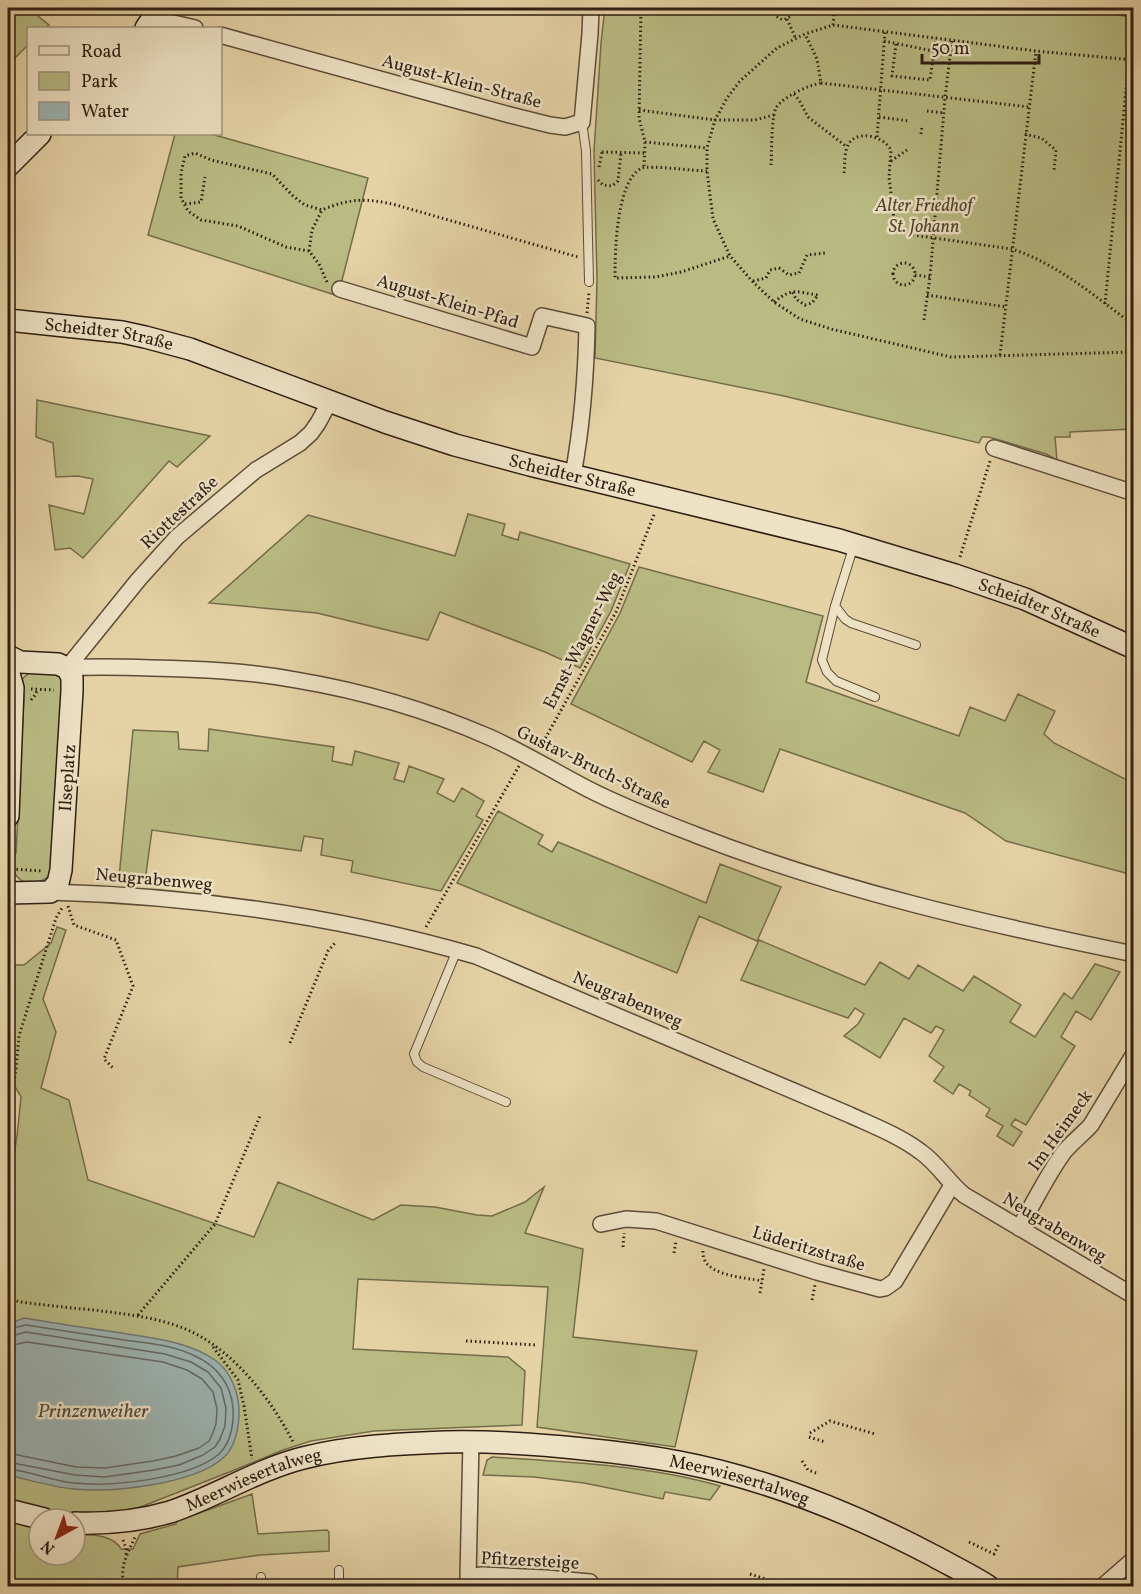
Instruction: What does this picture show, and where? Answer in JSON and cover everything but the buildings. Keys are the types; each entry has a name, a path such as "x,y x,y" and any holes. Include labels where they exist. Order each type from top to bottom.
{"main road":[{"path":"8,166 39,135"},
{"name":"Scheidter Straße","path":"8,320 122,332 195,351 430,438 854,544 955,575 1032,602 1134,648"},
{"path":"8,816 13,688 10,666 58,664 67,668"},
{"name":"Ilseplatz","path":"58,897 72,691 72,677 67,668"},
{"path":"8,893 58,897"},
{"name":"Meerwiesertalweg","path":"87,1524 119,1522 169,1512 273,1468 302,1458 333,1452 392,1444 471,1441 529,1443 679,1462 780,1489 868,1523 930,1554 988,1587"},
{"path":"8,1510 27,1515"}],"street":[{"path":"582,122 591,8"},
{"path":"152,18 191,27"},
{"name":"August-Klein-Straße","path":"222,36 550,125 566,127 582,122"},
{"name":"August-Klein-Pfad","path":"340,289 532,347 542,316 587,326 583,404 573,475"},
{"name":"Riottestraße","path":"67,668 131,587 177,537 256,470 306,438 318,423 330,401"},
{"path":"994,448 1134,493"},
{"name":"Gustav-Bruch-Straße","path":"67,668 186,669 254,674 295,679 392,701 488,737 632,810 784,867 974,920 1134,954"},
{"name":"Neugrabenweg","path":"58,897 153,897 234,906 340,922 457,950 496,964 899,1137 928,1157 952,1185 964,1195 1134,1296"},
{"name":"Im Heimeck","path":"1019,1228 1060,1158 1071,1143 1082,1136 1090,1125 1134,1054"},
{"name":"Lüderitzstraße","path":"600,1224 626,1219 656,1221 880,1289 895,1281 952,1185"},
{"name":"Pfitzersteige","path":"471,1441 468,1577 482,1575 590,1582"},
{"path":"1103,1587 1134,1559"}],"lane":[{"path":"582,122 586,151 589,282"},
{"path":"854,544 835,606 822,660 827,672 842,684 875,697"},
{"path":"835,606 851,623 916,645"},
{"path":"457,950 414,1054 417,1062 423,1067 506,1102"},
{"path":"339,1570 339,1587"},
{"path":"261,1578 261,1587"}],"path":[{"path":"641,8 639,118 645,142 644,166"},
{"path":"774,8 777,17 784,20 792,15 794,8"},
{"path":"833,25 835,8"},
{"path":"787,19 796,39"},
{"path":"1105,304 1131,60 1036,51 833,25 805,34 777,48 740,81 715,120 706,148 713,219 730,256 774,302 800,319 831,329 951,357 1134,352"},
{"path":"878,138 885,31"},
{"path":"805,34 817,59 821,82"},
{"path":"896,44 892,76 930,80 936,38"},
{"path":"924,320 952,40"},
{"path":"884,41 933,51"},
{"path":"1000,355 1036,51"},
{"path":"771,165 774,115 777,106 808,86 821,82 1029,107"},
{"path":"1127,89 1134,94"},
{"path":"794,94 808,117 847,147"},
{"path":"639,110 715,120 755,120 774,115"},
{"path":"927,111 944,113"},
{"path":"879,117 910,121"},
{"path":"921,134 922,126"},
{"path":"1025,134 1041,138 1056,150 1054,170"},
{"path":"844,174 847,147 852,140 858,136 883,140 890,147 889,177 894,219 906,234 1012,249 1043,261 1134,323"},
{"path":"645,142 706,148"},
{"path":"891,161 907,150"},
{"path":"602,152 598,179 603,185 612,186 618,181 621,153"},
{"path":"612,152 644,153"},
{"path":"324,276 319,264 309,251 286,247 238,226 201,220 188,211 181,198 181,173 185,156 195,153 211,160 272,174 305,205 322,210 341,202 373,200 589,260"},
{"path":"707,171 644,166 635,173 624,194 615,243 615,278 655,277 681,272 730,256"},
{"path":"184,204 201,202 205,177"},
{"path":"309,251 312,230 322,210"},
{"path":"752,281 766,278 770,270 779,268 789,275 799,273 807,255 825,253"},
{"path":"899,264 907,264 913,268 915,275 913,282 903,286 897,283 893,274 899,264"},
{"path":"915,275 930,277"},
{"path":"774,302 792,291 818,295 812,303 805,305 796,299 792,291"},
{"path":"588,311 589,295"},
{"path":"927,295 1006,307"},
{"path":"955,575 994,448"},
{"name":"Ernst-Wagner-Weg","path":"435,912 616,612 660,496"},
{"path":"29,689 56,690"},
{"path":"26,702 33,699 37,689"},
{"path":"12,869 43,872"},
{"path":"58,897 74,925 116,940 133,986 104,1059 113,1068"},
{"path":"8,1118 19,1036 59,912"},
{"path":"290,1043 328,951 335,943"},
{"path":"138,1315 215,1224 260,1116"},
{"path":"706,1236 703,1258 712,1269 762,1281"},
{"path":"760,1293 766,1255"},
{"path":"8,1298 20,1302 138,1315 184,1328 227,1354 249,1377 280,1418 297,1450"},
{"path":"466,1341 536,1345"},
{"path":"210,1343 238,1380 251,1458 255,1467"},
{"path":"825,1442 809,1435 830,1421 875,1434"},
{"path":"802,1461 808,1470 816,1473"},
{"path":"121,1536 126,1548 123,1568 125,1587"},
{"path":"969,1542 994,1554 999,1544"},
{"path":"750,1574 787,1587"}],"green space":[{"path":"8,8 28,8 49,25 27,27 27,46 8,65"},
{"name":"Alter Friedhof St. Johann","path":"605,8 1063,8 1133,17 1133,429 1070,432 1070,437 1055,437 1057,460 1046,454 989,437 982,437 979,443 784,396 595,358 597,280 594,151"},
{"path":"175,135 215,135 368,178 338,296 148,235"},
{"path":"37,400 210,436 177,467 169,461 83,558 70,548 55,550 49,505 84,514 93,479 78,476 56,477 53,443 36,437"},
{"path":"468,514 505,524 502,535 518,540 520,532 630,564 611,611 580,668 545,652 440,612 428,640 317,613 209,603 308,515 455,556"},
{"path":"639,567 823,616 806,682 959,736 970,707 1005,721 1018,694 1055,711 1044,734 1054,743 1133,783 1133,875 1006,841 965,813 780,749 763,792 708,772 720,750 704,741 692,762 571,704 620,613"},
{"path":"30,672 58,673 64,682 51,875 43,880 29,883 18,878 12,856 16,853 24,696 21,693 22,679"},
{"path":"209,729 334,747 332,761 352,765 355,751 399,763 394,779 404,782 409,766 444,779 437,793 454,802 462,788 484,801 476,816 483,820 441,891 351,872 353,861 321,855 323,839 304,836 301,851 152,830 145,881 119,878 133,730 178,732 179,749 208,751"},
{"path":"498,811 543,835 538,844 552,852 558,842 706,903 720,864 781,887 757,941 699,916 677,973 457,883"},
{"path":"57,927 66,930 43,999 56,1032 41,1088 69,1100 88,1180 254,1237 278,1182 373,1220 401,1205 435,1207 492,1216 525,1202 544,1187 525,1233 583,1249 573,1337 697,1351 675,1447 537,1427 548,1287 358,1279 353,1349 508,1357 525,1371 522,1425 374,1431 311,1441 133,1510 87,1513 87,1507 29,1507 8,1501 8,1193 21,1097 8,1074 8,965 24,965 51,943"},
{"path":"759,940 865,985 880,962 909,979 918,965 963,991 974,976 1021,1005 1010,1022 1035,1037 1064,993 1072,999 1095,964 1120,972 1091,1020 1076,1011 1061,1037 1075,1046 1026,1125 1015,1119 1011,1125 1022,1132 1013,1146 997,1136 1003,1126 986,1116 990,1109 969,1095 971,1091 959,1084 953,1094 934,1081 944,1067 929,1056 944,1030 936,1026 931,1033 904,1018 880,1058 844,1036 858,1024 864,1014 855,1008 848,1018 741,980"},
{"path":"492,1457 635,1469 720,1486 710,1500 665,1492 663,1499 584,1483 534,1477 483,1475 487,1460"},
{"path":"252,1494 258,1534 327,1530 329,1532 329,1551 260,1555 178,1567 177,1586 41,1586 8,1577 8,1519 27,1525 27,1567 87,1567 87,1535 113,1540 121,1549 133,1549 140,1534 176,1524 177,1521"}],"water":[{"name":"Prinzenweiher","path":"24,1318 167,1341 192,1348 215,1360 226,1371 234,1385 238,1400 238,1427 227,1454 210,1467 193,1474 131,1488 74,1489 8,1475 8,1324"}]}
